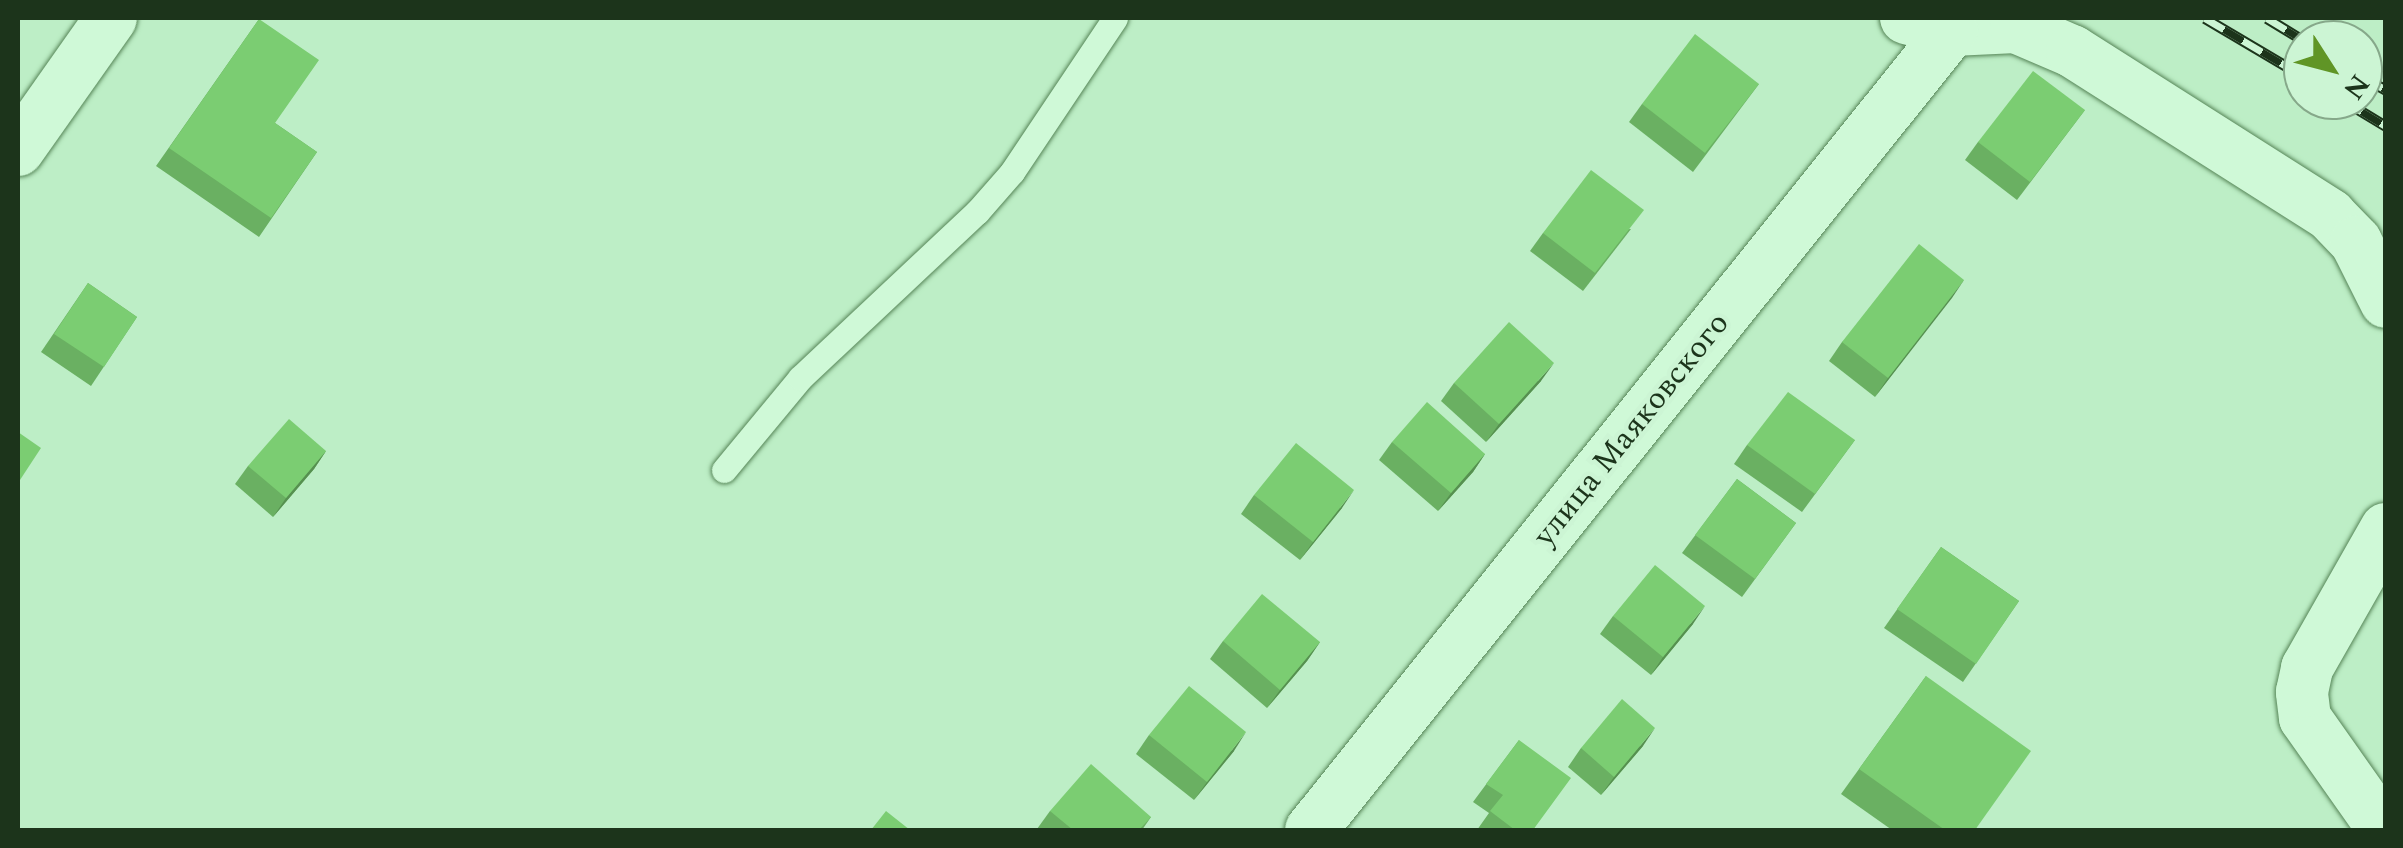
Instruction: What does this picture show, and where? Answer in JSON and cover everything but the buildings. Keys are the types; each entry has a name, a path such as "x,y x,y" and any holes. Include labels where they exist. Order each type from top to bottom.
{"street":[{"path":"18,150 112,18"},
{"path":"1929,24 2016,27 2072,51 2330,215 2356,242 2386,302"},
{"name":"улица Маяковского","path":"1312,830 1929,24"},
{"path":"2384,830 2305,718 2302,692 2307,668 2386,528"}],"lane":[{"path":"724,470 800,378 977,212 1012,172 1115,18"}],"railway":[{"path":"2205,18 2283,64"},
{"path":"2267,18 2283,28"},
{"path":"2376,120 2386,126"}]}
